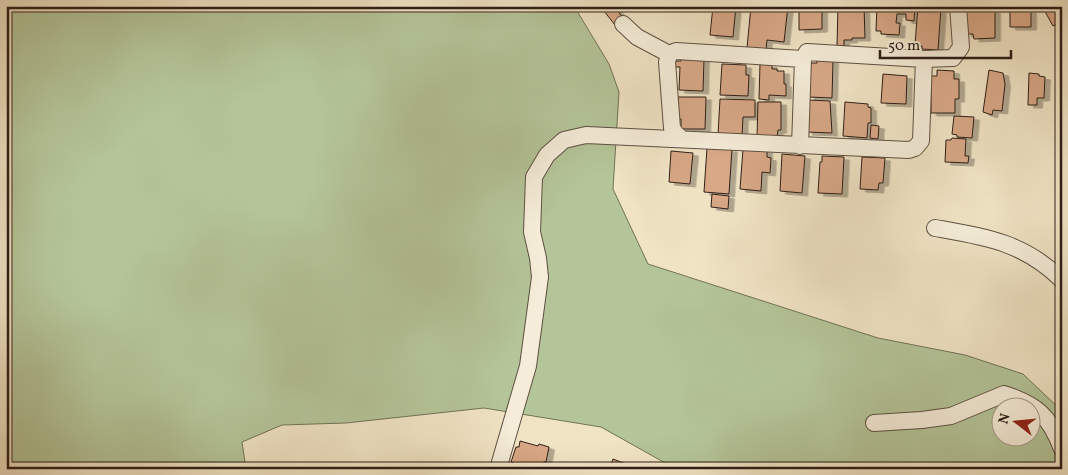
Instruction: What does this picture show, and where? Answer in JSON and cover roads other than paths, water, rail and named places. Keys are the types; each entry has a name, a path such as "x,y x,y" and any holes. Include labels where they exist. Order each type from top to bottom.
{"street":[{"path":"800,146 803,60 807,52 924,59 953,58 961,47 958,6"},
{"path":"623,24 637,37 669,54"},
{"path":"669,54 676,51 803,60"},
{"path":"669,54 667,62 672,128 682,139"},
{"path":"498,469 528,366 540,277 532,232 534,177 547,155 564,140 586,135 909,150 915,148 921,141 924,59"},
{"path":"934,228 1005,242 1039,260 1062,280"},
{"path":"874,423 951,416 1004,394 1033,406 1044,416 1058,438 1062,449"}]}
